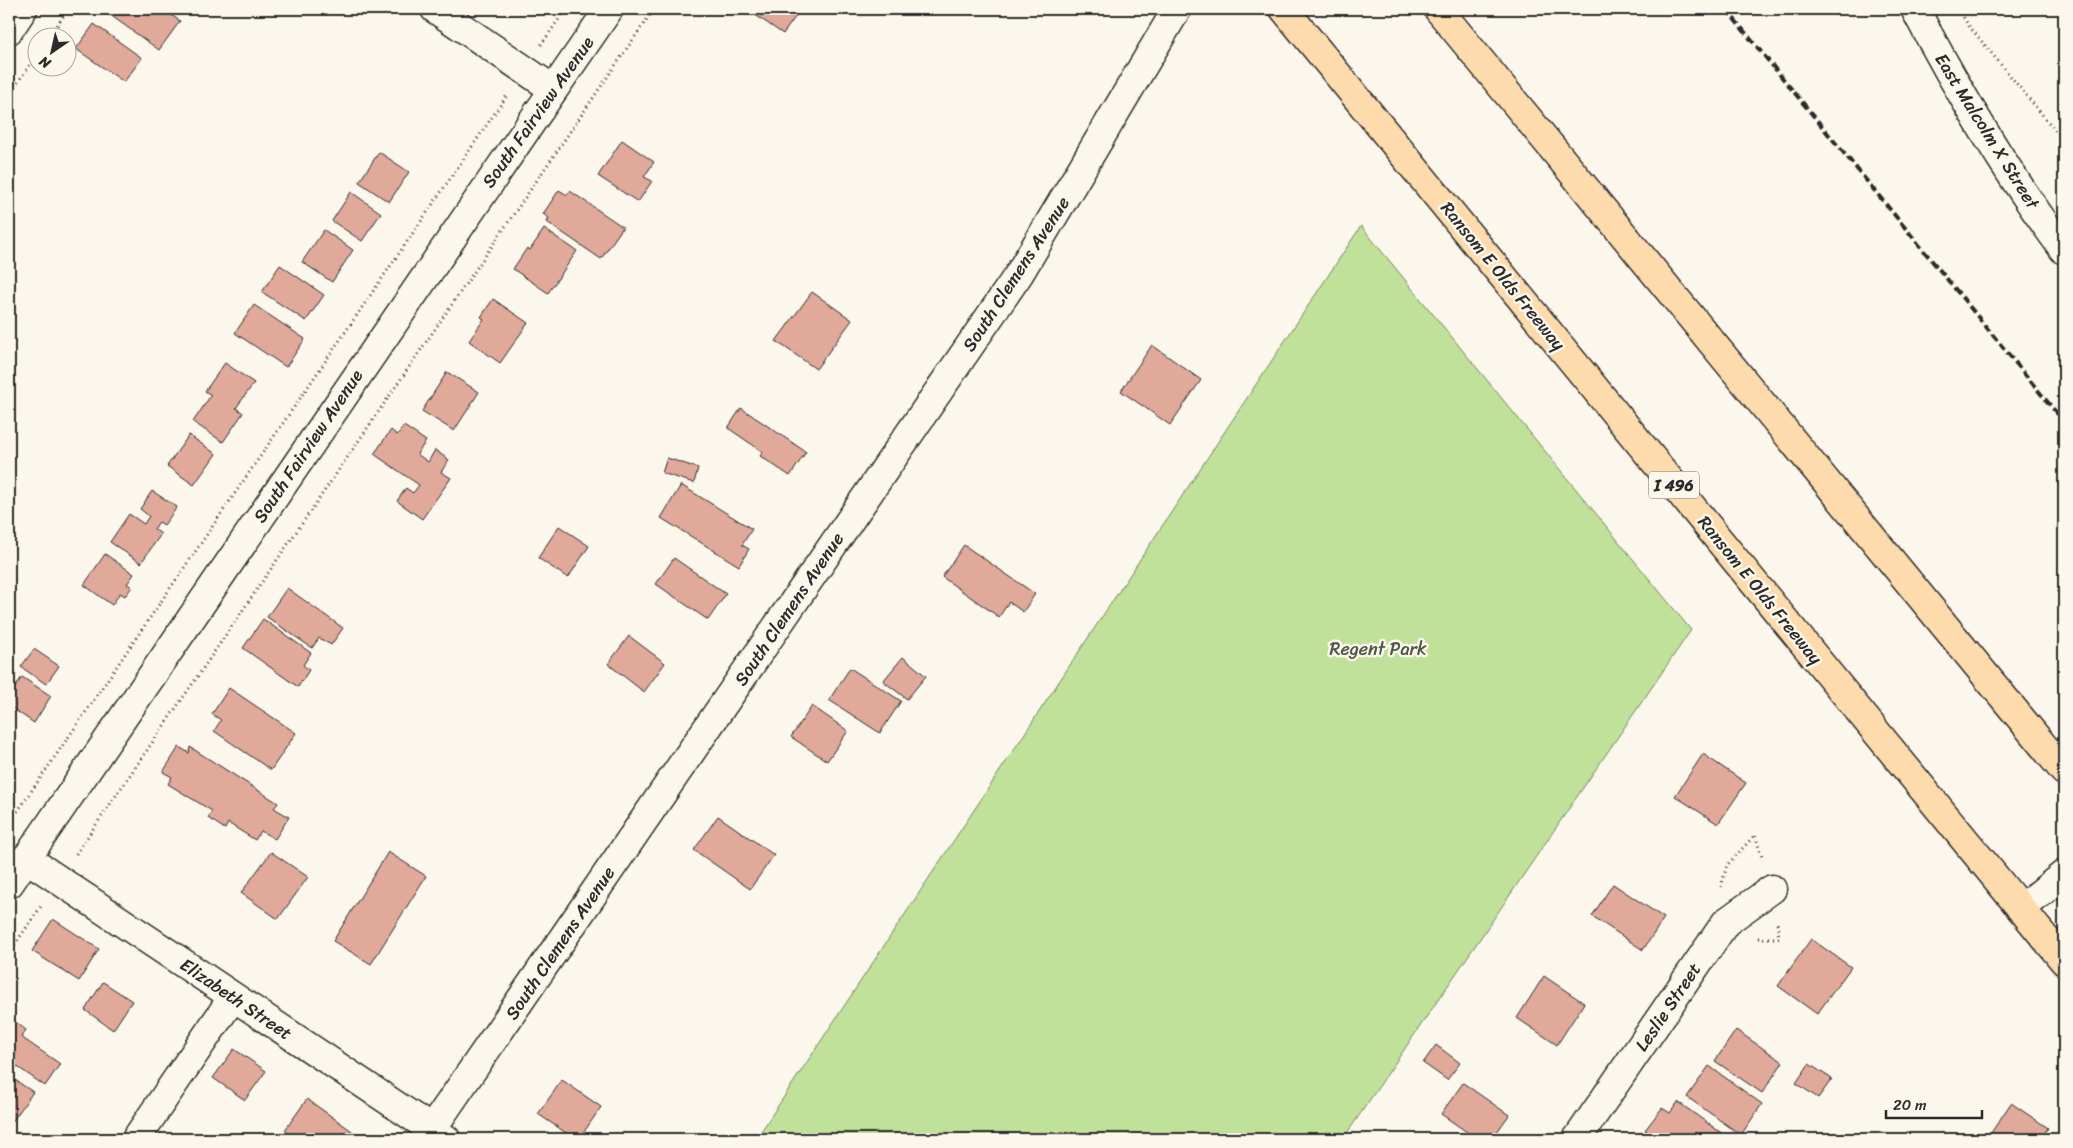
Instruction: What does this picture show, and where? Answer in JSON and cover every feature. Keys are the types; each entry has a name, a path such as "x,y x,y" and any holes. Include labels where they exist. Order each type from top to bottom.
{"highway":[{"name":"Ransom E Olds Freeway","path":"1284,9 2064,961"},
{"path":"1438,9 2064,772"}],"street":[{"path":"9,30 23,9"},
{"path":"435,9 553,89"},
{"name":"South Fairview Avenue","path":"9,884 609,9"},
{"name":"South Clemens Avenue","path":"434,1136 1013,282 1177,9"},
{"name":"East Malcolm X Street","path":"1915,9 1979,123 2025,195 2064,250"},
{"name":"Elizabeth Street","path":"26,858 233,997 434,1136"},
{"path":"2021,909 2064,874"},
{"name":"Leslie Street","path":"1577,1139 1726,922 1772,889"},
{"path":"136,1139 233,997"}],"path":[{"path":"55,28 68,9"},
{"path":"9,824 566,9"},
{"path":"9,953 654,9"},
{"path":"1958,9 1969,26 2064,141"},
{"path":"9,95 28,68"}],"green space":[{"name":"Regent Park","path":"1361,226 1691,630 1343,1139 756,1139"}],"building":[{"path":"108,9 162,9 180,21 159,50 106,12"},
{"path":"758,9 801,9 783,34 754,14"},
{"path":"94,24 142,58 124,82 78,50 78,46"},
{"path":"622,140 654,162 644,177 652,181 638,202 598,176"},
{"path":"379,152 409,172 389,202 359,182"},
{"path":"559,190 567,195 570,191 623,227 601,259 547,222 549,218 543,214"},
{"path":"351,192 381,213 362,241 332,221"},
{"path":"544,229 577,251 548,293 513,269 527,248 530,250"},
{"path":"324,230 353,250 332,282 302,262"},
{"path":"280,265 324,295 306,321 262,292"},
{"path":"812,292 852,320 816,369 776,341"},
{"path":"493,299 528,323 500,363 469,341 484,319 481,317"},
{"path":"254,305 305,339 286,367 235,333"},
{"path":"1152,345 1201,380 1170,425 1121,391"},
{"path":"225,363 254,383 236,408 243,413 223,442 193,422 211,395 205,391"},
{"path":"447,372 479,392 454,431 422,411"},
{"path":"741,408 806,452 790,476 760,456 763,452 728,428"},
{"path":"404,426 426,441 417,454 428,462 435,450 449,460 441,472 451,478 422,519 397,501 406,488 413,493 419,485 374,454 391,430 397,435"},
{"path":"189,435 216,454 194,485 167,466"},
{"path":"667,458 698,468 694,483 662,473"},
{"path":"681,485 752,529 742,545 749,549 739,566 661,518"},
{"path":"152,491 177,507 164,525 159,522 154,529 161,534 141,563 110,542 129,514 144,524 149,516 140,509"},
{"path":"559,526 589,546 568,578 538,558"},
{"path":"964,545 1035,594 1023,612 1009,602 999,617 942,577"},
{"path":"105,554 134,574 127,584 132,587 125,596 120,593 112,605 84,585"},
{"path":"674,558 726,594 708,620 656,584"},
{"path":"287,588 343,628 331,645 319,638 312,648 267,617"},
{"path":"263,619 311,653 303,665 309,670 298,687 243,648"},
{"path":"629,636 665,663 644,692 608,664"},
{"path":"34,649 59,666 46,684 21,667"},
{"path":"903,657 926,676 907,699 883,681"},
{"path":"850,668 901,701 880,733 829,700"},
{"path":"22,677 51,696 34,723 9,706 9,696"},
{"path":"229,688 296,733 271,770 214,731 221,720 212,714"},
{"path":"812,706 848,731 827,761 791,737"},
{"path":"179,747 189,753 190,747 278,803 274,808 289,817 275,839 261,831 255,840 228,823 225,829 208,818 212,811 168,784 172,777 163,772"},
{"path":"1703,754 1746,783 1718,824 1675,796"},
{"path":"718,816 774,855 750,889 694,850"},
{"path":"271,852 308,877 278,919 241,893"},
{"path":"388,852 426,876 371,964 333,941"},
{"path":"1613,884 1664,918 1643,950 1592,916"},
{"path":"53,919 99,949 79,981 32,951"},
{"path":"1811,939 1851,967 1817,1014 1778,986"},
{"path":"1544,976 1584,1003 1557,1045 1517,1018"},
{"path":"103,982 132,1001 113,1030 85,1010"},
{"path":"9,1017 26,1030 21,1037 60,1064 45,1086 9,1061"},
{"path":"1736,1030 1783,1062 1762,1093 1715,1061"},
{"path":"1436,1045 1460,1063 1447,1080 1423,1063"},
{"path":"234,1049 266,1071 245,1100 213,1078"},
{"path":"1809,1064 1832,1079 1818,1098 1796,1083"},
{"path":"1709,1066 1762,1104 1741,1135 1687,1097"},
{"path":"9,1076 33,1092 12,1122 9,1119"},
{"path":"562,1080 601,1107 579,1139 575,1139 538,1114"},
{"path":"1463,1083 1509,1115 1492,1139 1477,1139 1441,1114"},
{"path":"307,1099 352,1131 346,1139 297,1139 285,1130"},
{"path":"1678,1102 1727,1137 1725,1139 1658,1139 1645,1130 1662,1108 1670,1113"},
{"path":"2011,1103 2048,1128 2040,1139 2000,1139 1991,1133"},
{"path":"87,1135 93,1139 83,1139"}],"railway":[{"path":"1726,9 2064,422"}]}
